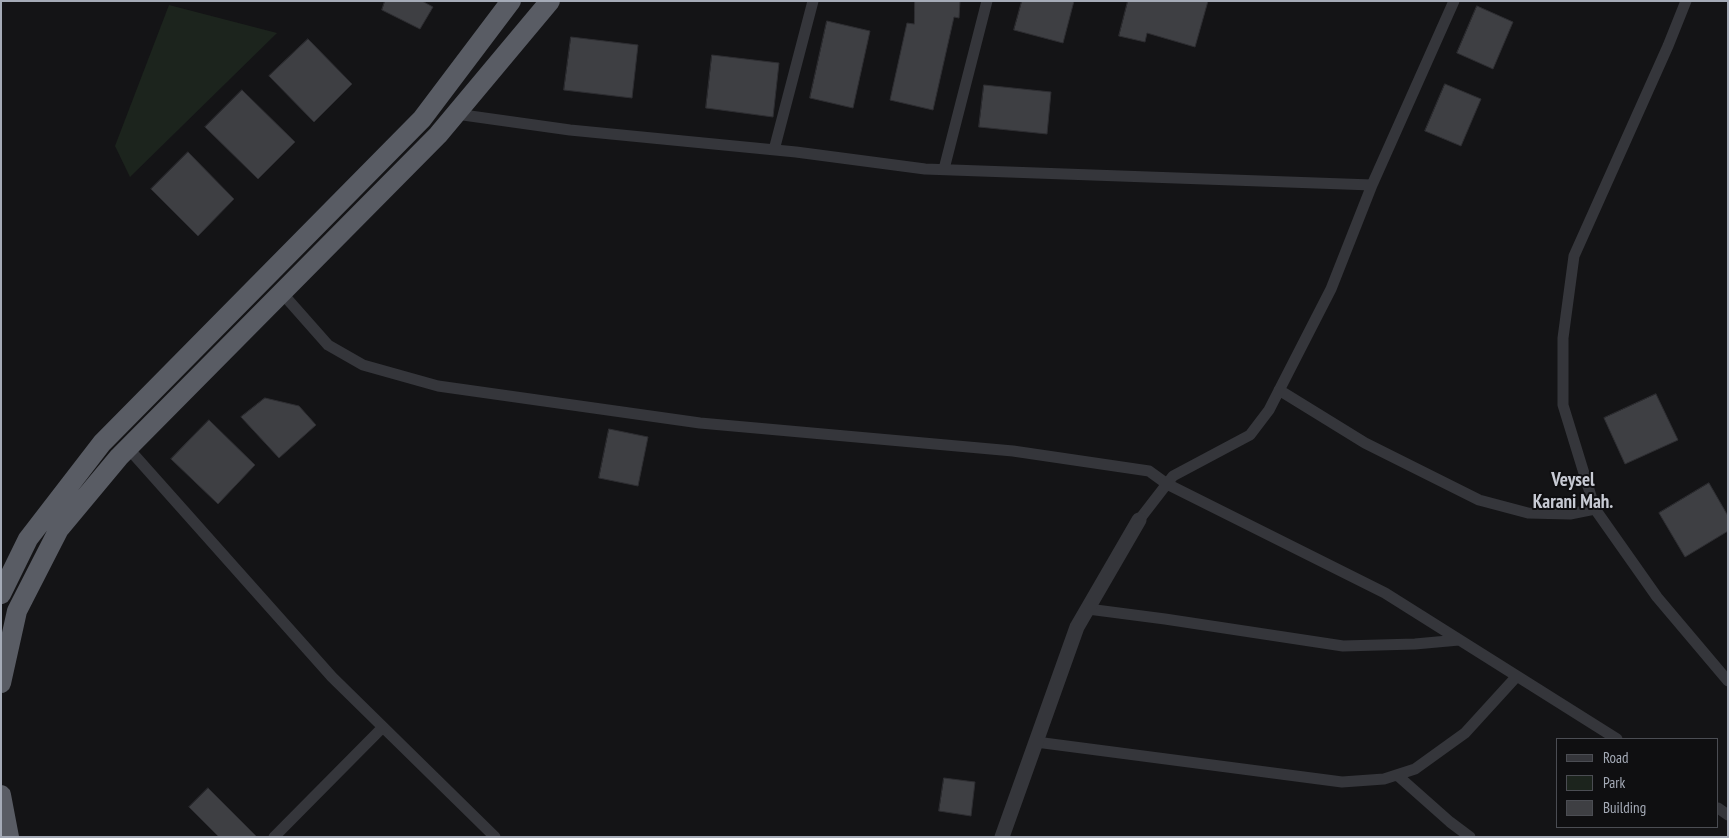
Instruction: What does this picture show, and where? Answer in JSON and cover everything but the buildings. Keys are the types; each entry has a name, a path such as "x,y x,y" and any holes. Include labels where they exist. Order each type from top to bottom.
{"highway":[{"path":"1,594 28,538 102,443 422,120 511,1"},
{"path":"1,683 17,611 59,528 128,448 438,134 550,1"},
{"path":"1,795 9,837"}],"street":[{"path":"774,150 813,1"},
{"path":"944,169 987,1"},
{"path":"1002,837 1077,627 1139,520 1173,476 1250,435 1269,410 1331,288 1372,185 1454,1"},
{"path":"1686,1 1668,46 1574,256 1562,338 1563,406 1595,509 1658,597 1728,681"},
{"path":"456,114 570,130 774,150 925,169 1372,185"},
{"path":"282,293 328,345 363,366 438,386 700,423 1013,451 1149,471 1167,484 1386,593 1616,738"},
{"path":"1280,390 1365,443 1479,500 1528,513 1570,514 1595,509"},
{"path":"128,448 332,677 495,837"},
{"path":"1088,609 1343,646 1415,644 1459,640"},
{"path":"1036,742 1342,782 1384,779 1415,769 1465,733 1517,676"},
{"path":"274,837 383,727"},
{"path":"1397,775 1450,822 1470,837"}],"green space":[{"path":"169,5 277,33 130,177 115,146"}],"district":[{"name":"Veysel Karani Mah.","path":"1573,492"}]}
